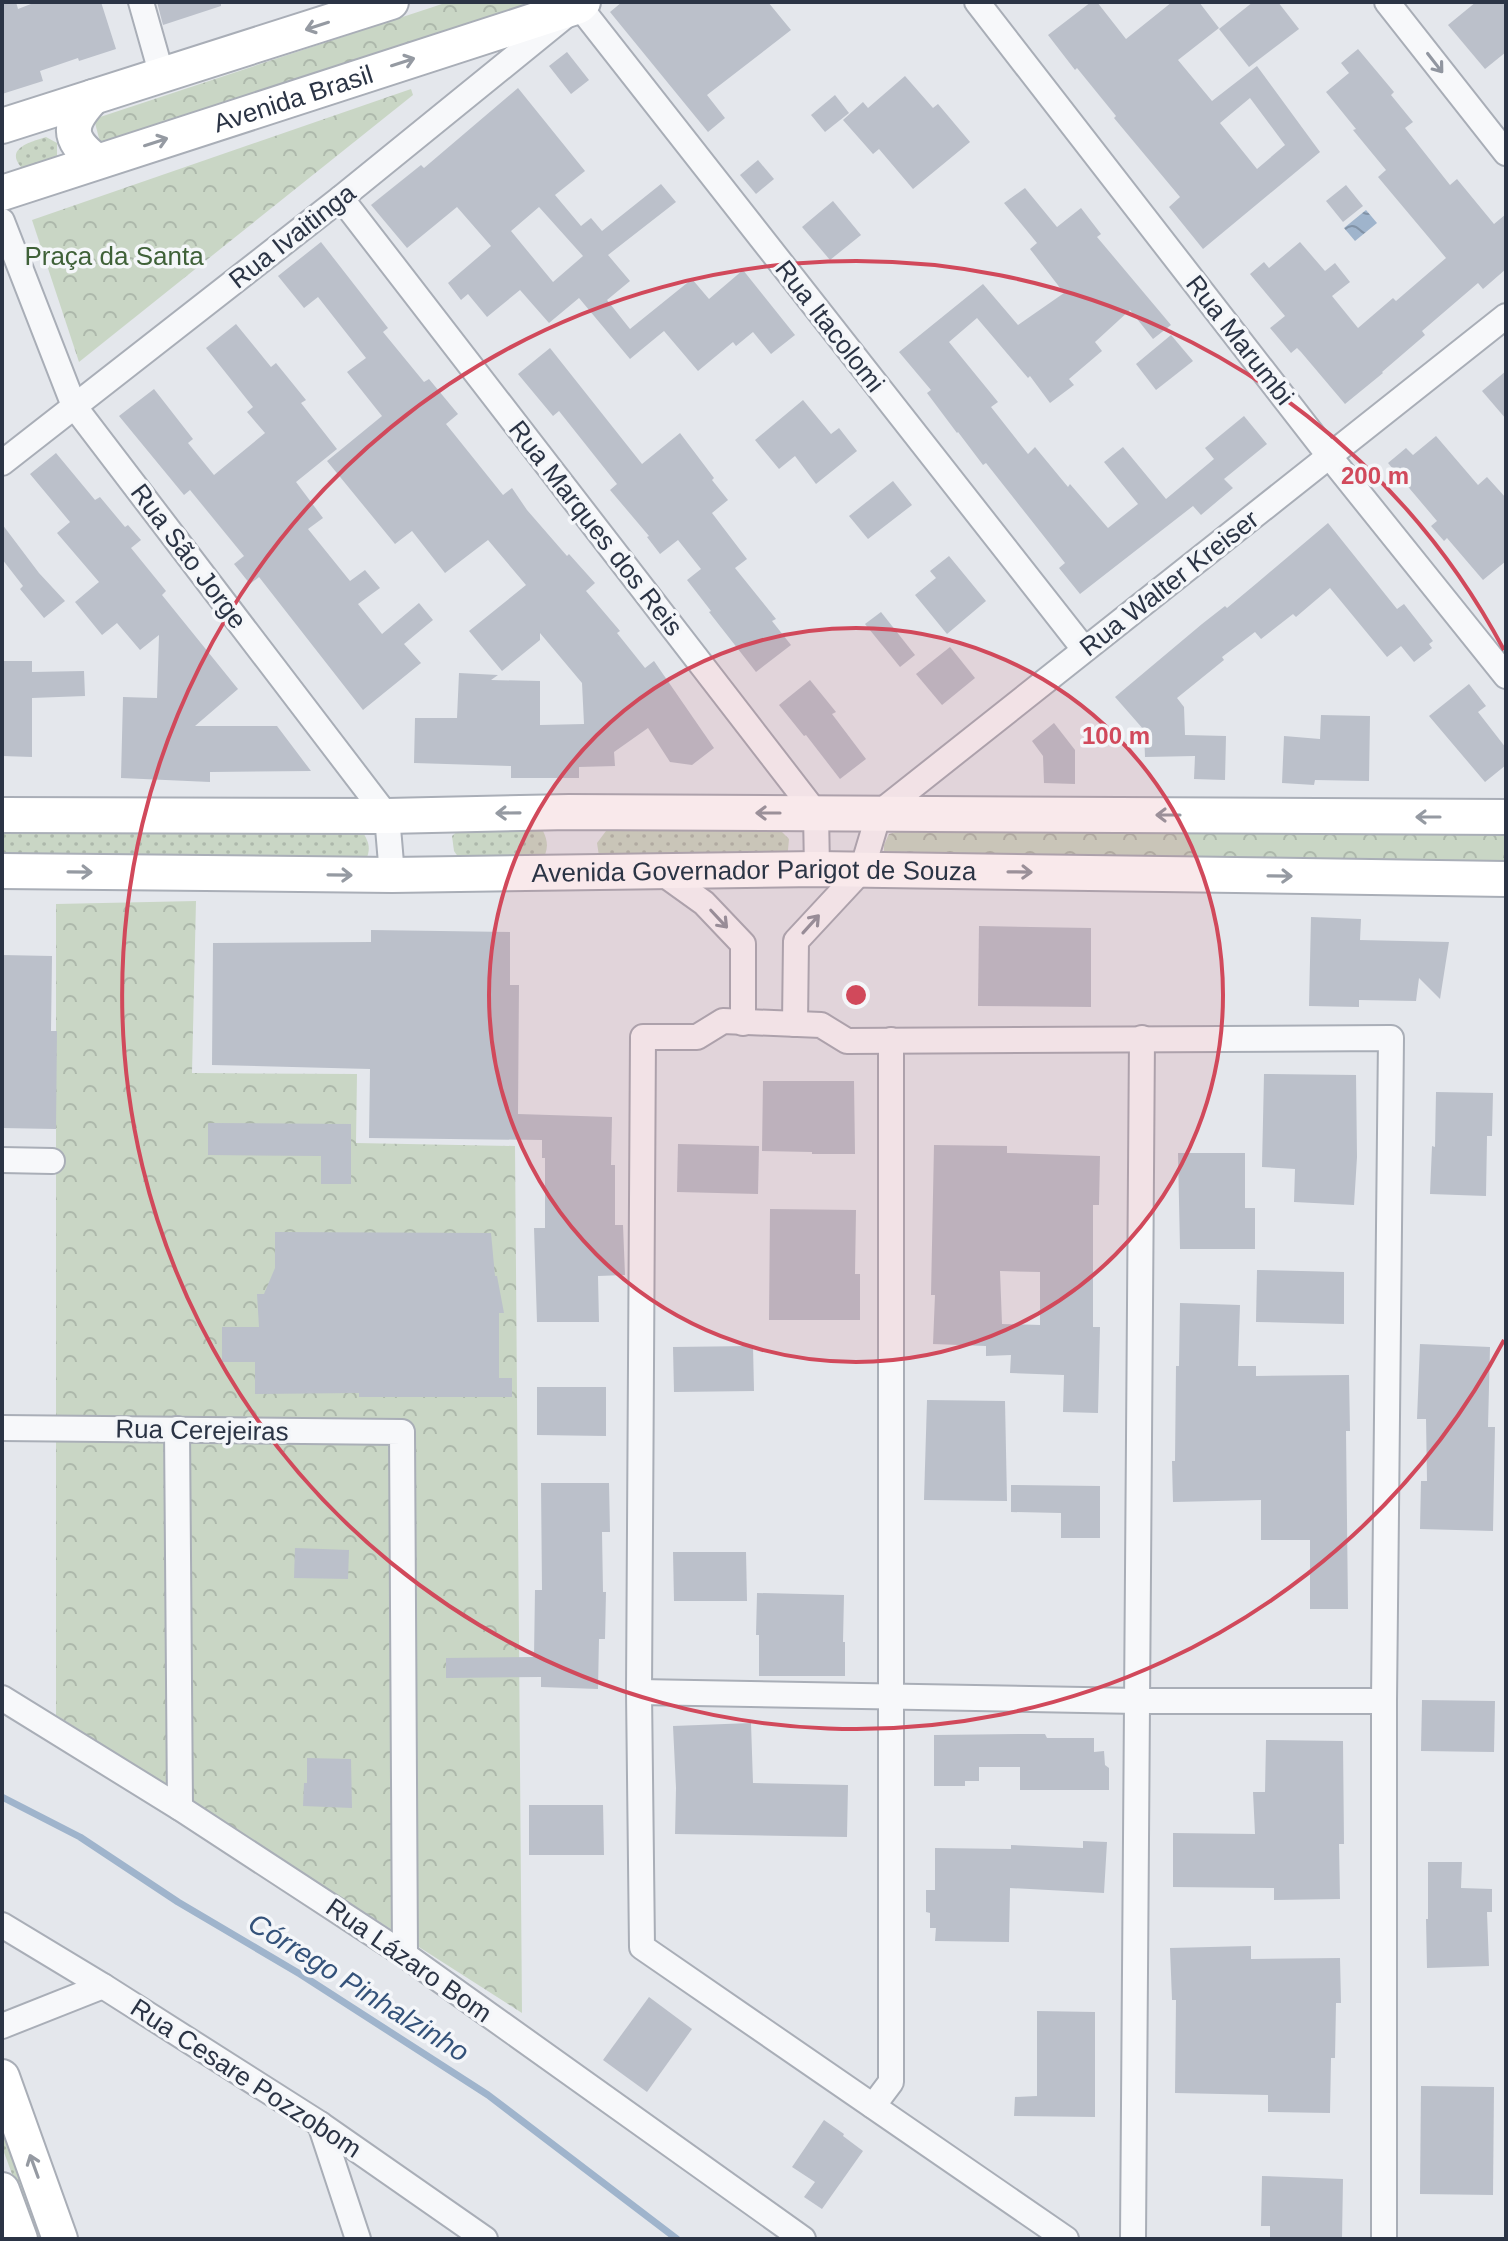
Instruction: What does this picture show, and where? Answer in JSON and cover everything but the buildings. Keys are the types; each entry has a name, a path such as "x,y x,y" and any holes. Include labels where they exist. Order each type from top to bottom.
{"street":[{"path":"141,2 162,76"},
{"path":"2,126 391,2"},
{"name":"Rua Marumbi","path":"977,2 1330,457 1506,676"},
{"path":"1387,2 1506,153"},
{"name":"Avenida Brasil","path":"2,193 579,3"},
{"name":"Rua Ivaitinga","path":"2,463 341,198 579,3"},
{"name":"Rua Itacolomi","path":"579,3 1084,649"},
{"path":"93,97 77,115 73,126 75,139 82,150 96,161"},
{"name":"Rua Marques dos Reis","path":"341,198 816,813"},
{"name":"Rua São Jorge","path":"2,221 74,406 387,816"},
{"name":"Rua Walter Kreiser","path":"879,813 1506,316"},
{"path":"2,815 387,816 569,812 1506,817"},
{"path":"816,813 817,869"},
{"path":"795,1024 796,941 862,870 879,813"},
{"path":"387,816 392,875"},
{"name":"Avenida Governador Parigot de Souza","path":"2,871 392,875 817,869 1506,879"},
{"path":"658,870 704,903 743,944 743,1023"},
{"path":"1066,2239 642,1947 639,1692 643,1037 697,1037 723,1021 821,1025 847,1041 1391,1038 1384,1701 1384,2239"},
{"path":"1133,2239 1142,1038"},
{"path":"873,2106 891,2082 891,1040"},
{"path":"2,1160 52,1161"},
{"name":"Rua Cerejeiras","path":"2,1428 402,1432 405,1955"},
{"path":"177,1429 180,1808"},
{"path":"639,1692 1138,1701 1384,1701"},
{"name":"Rua Lázaro Bom","path":"2,1698 180,1808 405,1955 803,2239"},
{"name":"Rua Cesare Pozzobom","path":"2,1925 320,2124 485,2239"},
{"path":"2,2026 103,1986"},
{"path":"2,2077 60,2239"},
{"path":"320,2124 358,2239"},
{"path":"2,2190 20,2239"}],"green space":[{"path":"448,2 534,2 533,5 101,146 94,119"},
{"name":"Praça da Santa","path":"411,89 413,95 79,362 32,220"},
{"path":"46,137 57,143 57,158 23,169 16,156 18,151"},
{"path":"461,828 543,831 546,851 541,862 461,861 454,851 452,836"},
{"path":"778,828 789,839 788,850 781,860 599,856 597,843 606,831"},
{"path":"2,830 362,831 369,848 366,860 2,863"},
{"path":"903,830 1506,833 1506,865 884,854 889,834"},
{"path":"196,901 192,1073 357,1074 356,1143 515,1146 522,2013 56,1715 56,904"},
{"path":"2,2116 47,2239 36,2239 2,2147"}],"water":[{"path":"1366,210 1377,223 1355,241 1344,228"}],"waterway":[{"name":"Córrego Pinhalzinho","path":"2,1797 80,1837 178,1902 300,1974 488,2095 677,2239"}]}
